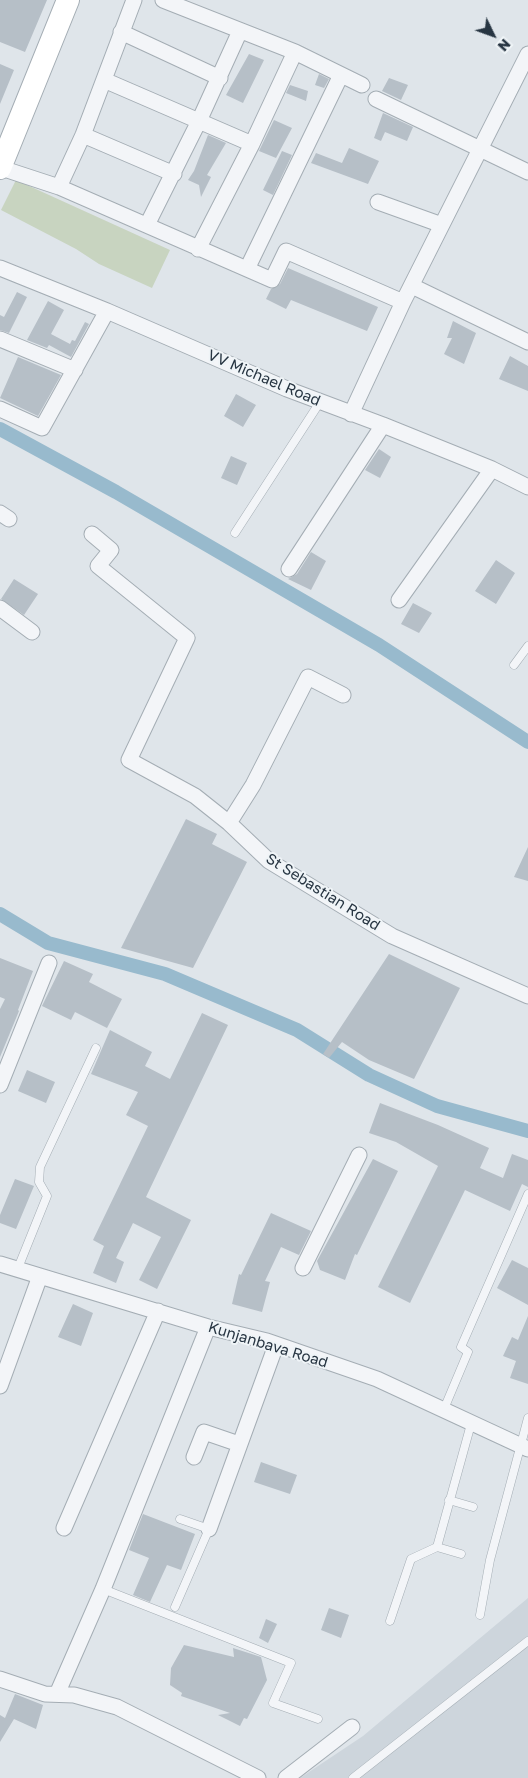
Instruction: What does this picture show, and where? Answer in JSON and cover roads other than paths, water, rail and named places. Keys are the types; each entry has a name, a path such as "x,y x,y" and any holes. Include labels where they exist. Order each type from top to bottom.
{"main road":[{"path":"0,168 68,0"}],"street":[{"path":"59,187 83,135 134,0"},
{"path":"163,0 295,52 362,85"},
{"path":"147,225 174,174 220,78 240,31"},
{"path":"122,32 220,78"},
{"path":"198,249 252,144 295,52"},
{"path":"351,414 403,302 528,54"},
{"path":"246,269 341,75"},
{"path":"104,80 252,144"},
{"path":"376,99 480,147 528,172"},
{"path":"83,135 174,174"},
{"path":"0,168 59,187 272,280 286,251 403,302"},
{"path":"378,202 442,225"},
{"name":"VV Michael Road","path":"0,268 107,311 320,402 492,469 528,487"},
{"path":"412,286 528,342"},
{"path":"0,409 42,428 107,311"},
{"path":"0,339 75,370"},
{"path":"289,569 383,425"},
{"path":"398,600 492,469"},
{"name":"St Sebastian Road","path":"92,534 111,550 98,566 187,638 129,760 195,796 229,823 269,860 392,936 528,996"},
{"path":"0,608 32,632"},
{"path":"229,823 254,785 308,677 343,696"},
{"path":"0,1085 49,963"},
{"path":"303,1268 359,1155"},
{"name":"Kunjanbava Road","path":"0,1264 208,1327 276,1345 377,1379 444,1409 523,1448"},
{"path":"0,1386 40,1276"},
{"path":"64,1528 158,1311"},
{"path":"57,1694 102,1589 208,1327"},
{"path":"209,1529 276,1345"},
{"path":"194,1457 204,1432 239,1444"},
{"path":"0,1679 45,1694 74,1695 117,1707 258,1778"},
{"path":"286,1778 352,1727"}],"lane":[{"path":"235,533 320,402"},
{"path":"514,665 528,646"},
{"path":"18,1268 47,1196 39,1182 40,1166 96,1048"},
{"path":"444,1409 468,1352 461,1347 528,1194"},
{"path":"480,1615 490,1560 523,1448 528,1418"},
{"path":"437,1547 471,1424"},
{"path":"449,1500 473,1508"},
{"path":"175,1607 209,1529 180,1519"},
{"path":"390,1621 410,1559 437,1547 461,1554"},
{"path":"102,1589 291,1663 273,1703 318,1719"},
{"path":"353,1778 528,1641"}],"waterway":[{"path":"0,429 116,492 379,645 528,742"},
{"path":"0,914 48,943 165,974 297,1030 369,1075 437,1106 528,1131"}]}
